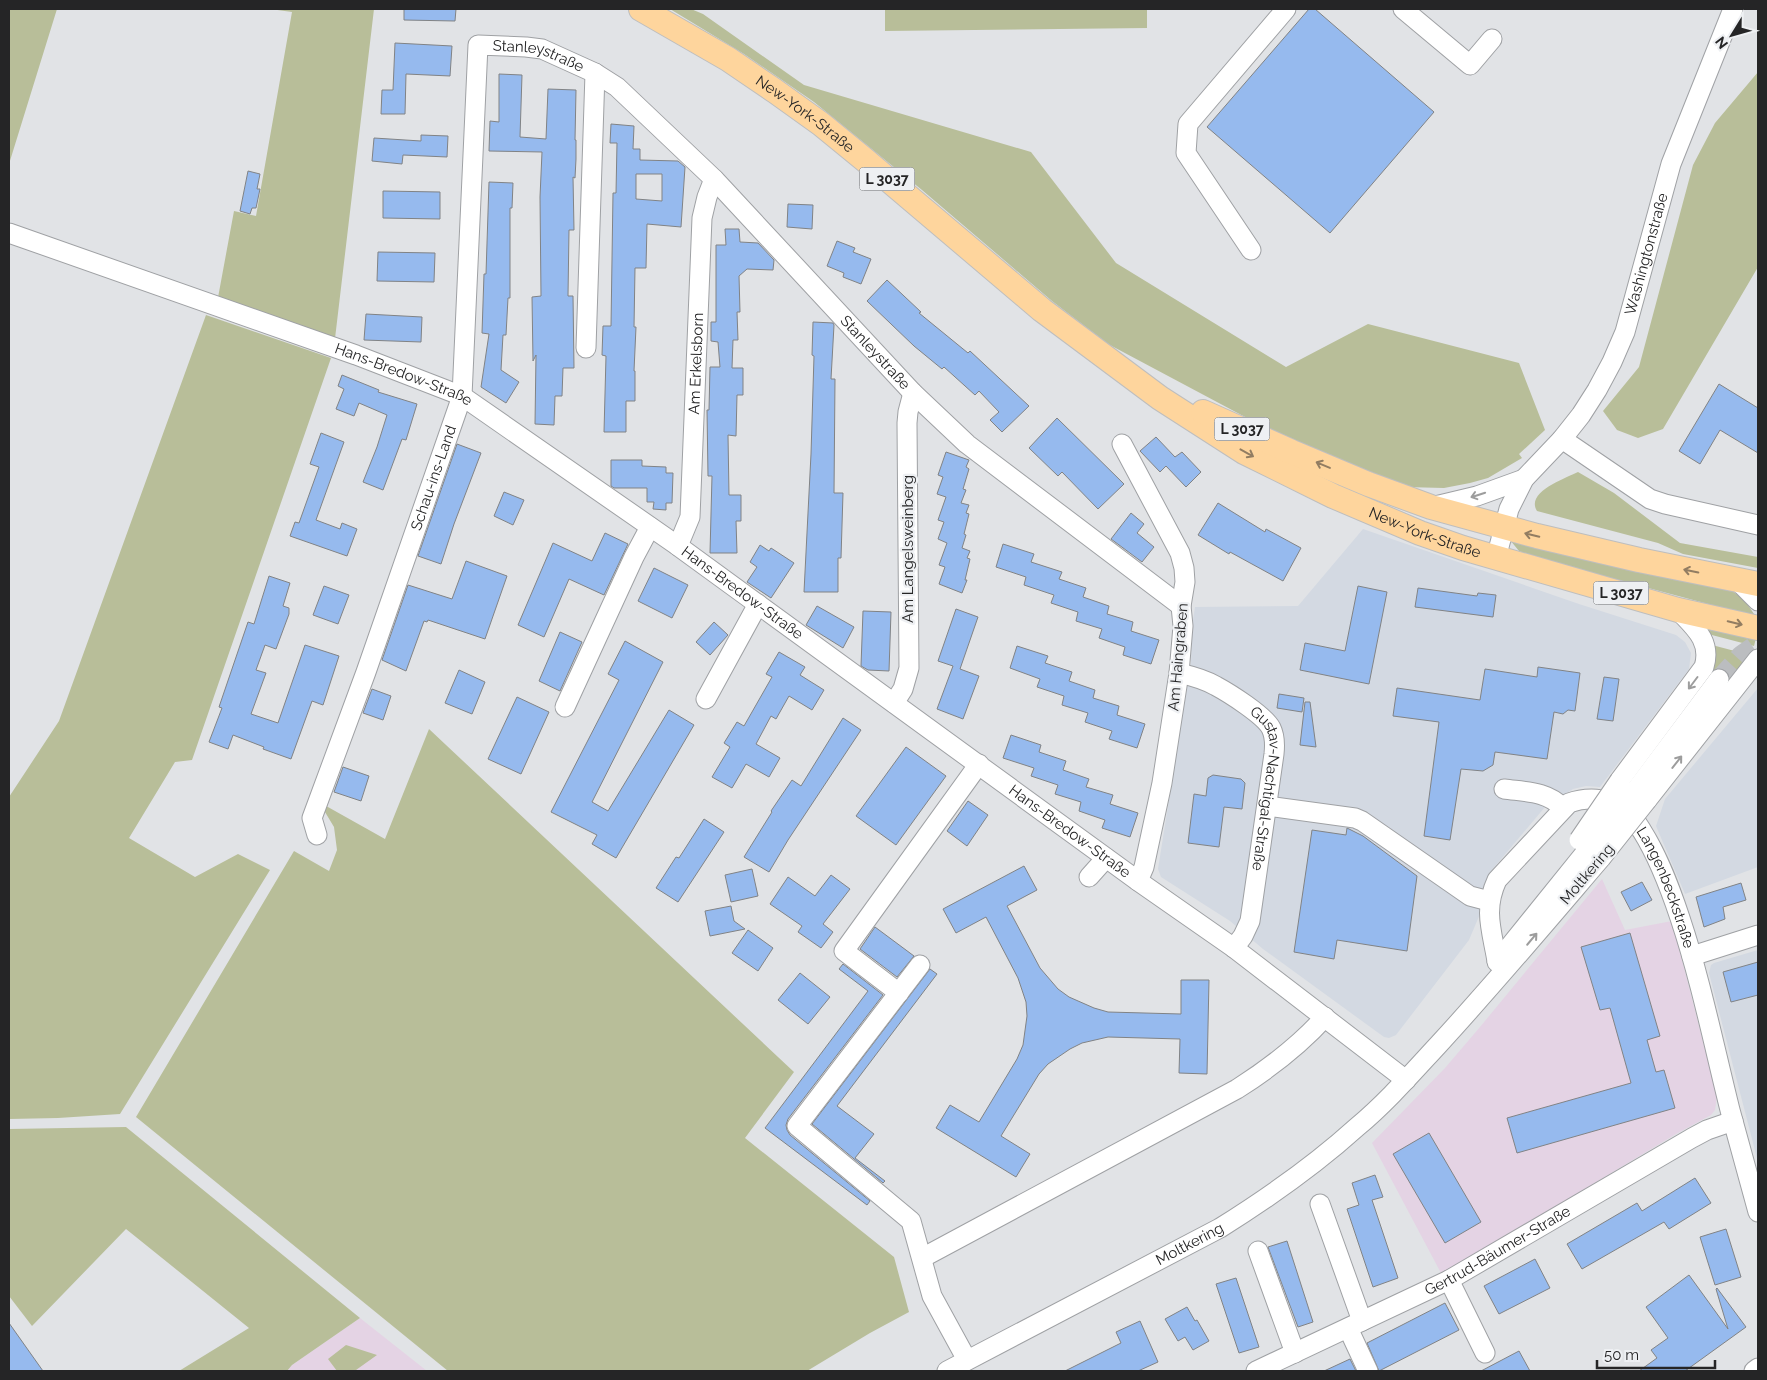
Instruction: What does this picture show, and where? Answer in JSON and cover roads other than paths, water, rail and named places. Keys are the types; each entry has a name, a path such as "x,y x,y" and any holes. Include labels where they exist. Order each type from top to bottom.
{"main road":[{"name":"New-York-Straße","path":"641,9 728,59 821,124 1042,310 1160,398 1244,452 1289,476 1386,519 1496,558 1678,610 1758,628"},
{"name":"New-York-Straße","path":"1120,367 1204,412 1292,452 1368,484 1430,507 1630,558 1748,582"}],"street":[{"path":"1251,250 1186,153 1188,124 1286,9"},
{"path":"1404,9 1470,65 1492,40"},
{"name":"Washingtonstraße","path":"1496,558 1509,509 1524,479 1562,439 1597,390 1625,332 1671,164 1733,9"},
{"name":"Stanleystraße","path":"478,45 542,49 595,73 628,96 714,179 912,393 967,444 1182,606"},
{"name":"Schau-ins-Land","path":"317,835 312,818 366,672 462,396 478,45"},
{"name":"Stanleystraße","path":"586,348 595,73"},
{"name":"Am Erkelsborn","path":"678,546 690,517 702,218 714,179"},
{"name":"Hans-Bredow-Straße","path":"9,233 356,356 462,396 678,546 1106,858 1234,948 1406,1080"},
{"name":"Am Langelsweinberg","path":"894,703 903,689 909,668 908,412 912,393"},
{"path":"1562,439 1650,499 1758,525"},
{"name":"Am Haingraben","path":"1122,444 1180,553 1185,582 1179,673 1162,783 1144,867 1138,881"},
{"name":"Washingtonstraße","path":"1430,507 1477,496 1524,479"},
{"path":"565,707 634,557 650,527"},
{"path":"1748,582 1758,601"},
{"path":"706,699 758,604"},
{"path":"1590,849 1634,790 1704,667 1707,651 1703,639 1678,610"},
{"name":"Moltkering","path":"1634,790 1758,659"},
{"name":"Gustav-Nachtigal-Straße","path":"1179,673 1199,678 1216,686 1262,717 1272,730 1275,745 1250,921 1234,948"},
{"name":"Moltkering","path":"947,1371 1220,1228 1255,1206 1322,1157 1358,1127 1406,1080 1492,987 1590,849 1720,679"},
{"path":"899,993 844,951 979,764"},
{"path":"1504,789 1543,795 1552,798 1563,808"},
{"name":"Langenbeckstraße","path":"1497,961 1489,901 1497,880 1563,808 1569,804 1582,799 1599,799 1616,804 1629,813 1648,840 1665,876 1692,956 1758,1212"},
{"path":"1267,806 1355,818 1470,896 1489,901"},
{"name":"Moltkering","path":"1406,1080 1424,1053 1497,961 1590,849"},
{"path":"1089,877 1106,858"},
{"path":"1692,956 1758,935"},
{"path":"920,965 797,1126 911,1221 932,1296 967,1360"},
{"path":"922,1258 1238,1089 1272,1066 1309,1035 1324,1017"},
{"name":"Gertrud-Bäumer-Straße","path":"1256,1371 1449,1280 1692,1138 1707,1130 1733,1121"},
{"path":"1320,1204 1368,1371"},
{"path":"1258,1251 1295,1353"},
{"path":"1449,1280 1485,1353"},
{"path":"1754,1371 1758,1368"}],"tunnel":[{"path":"1719,679 1741,655 1758,643"}]}
